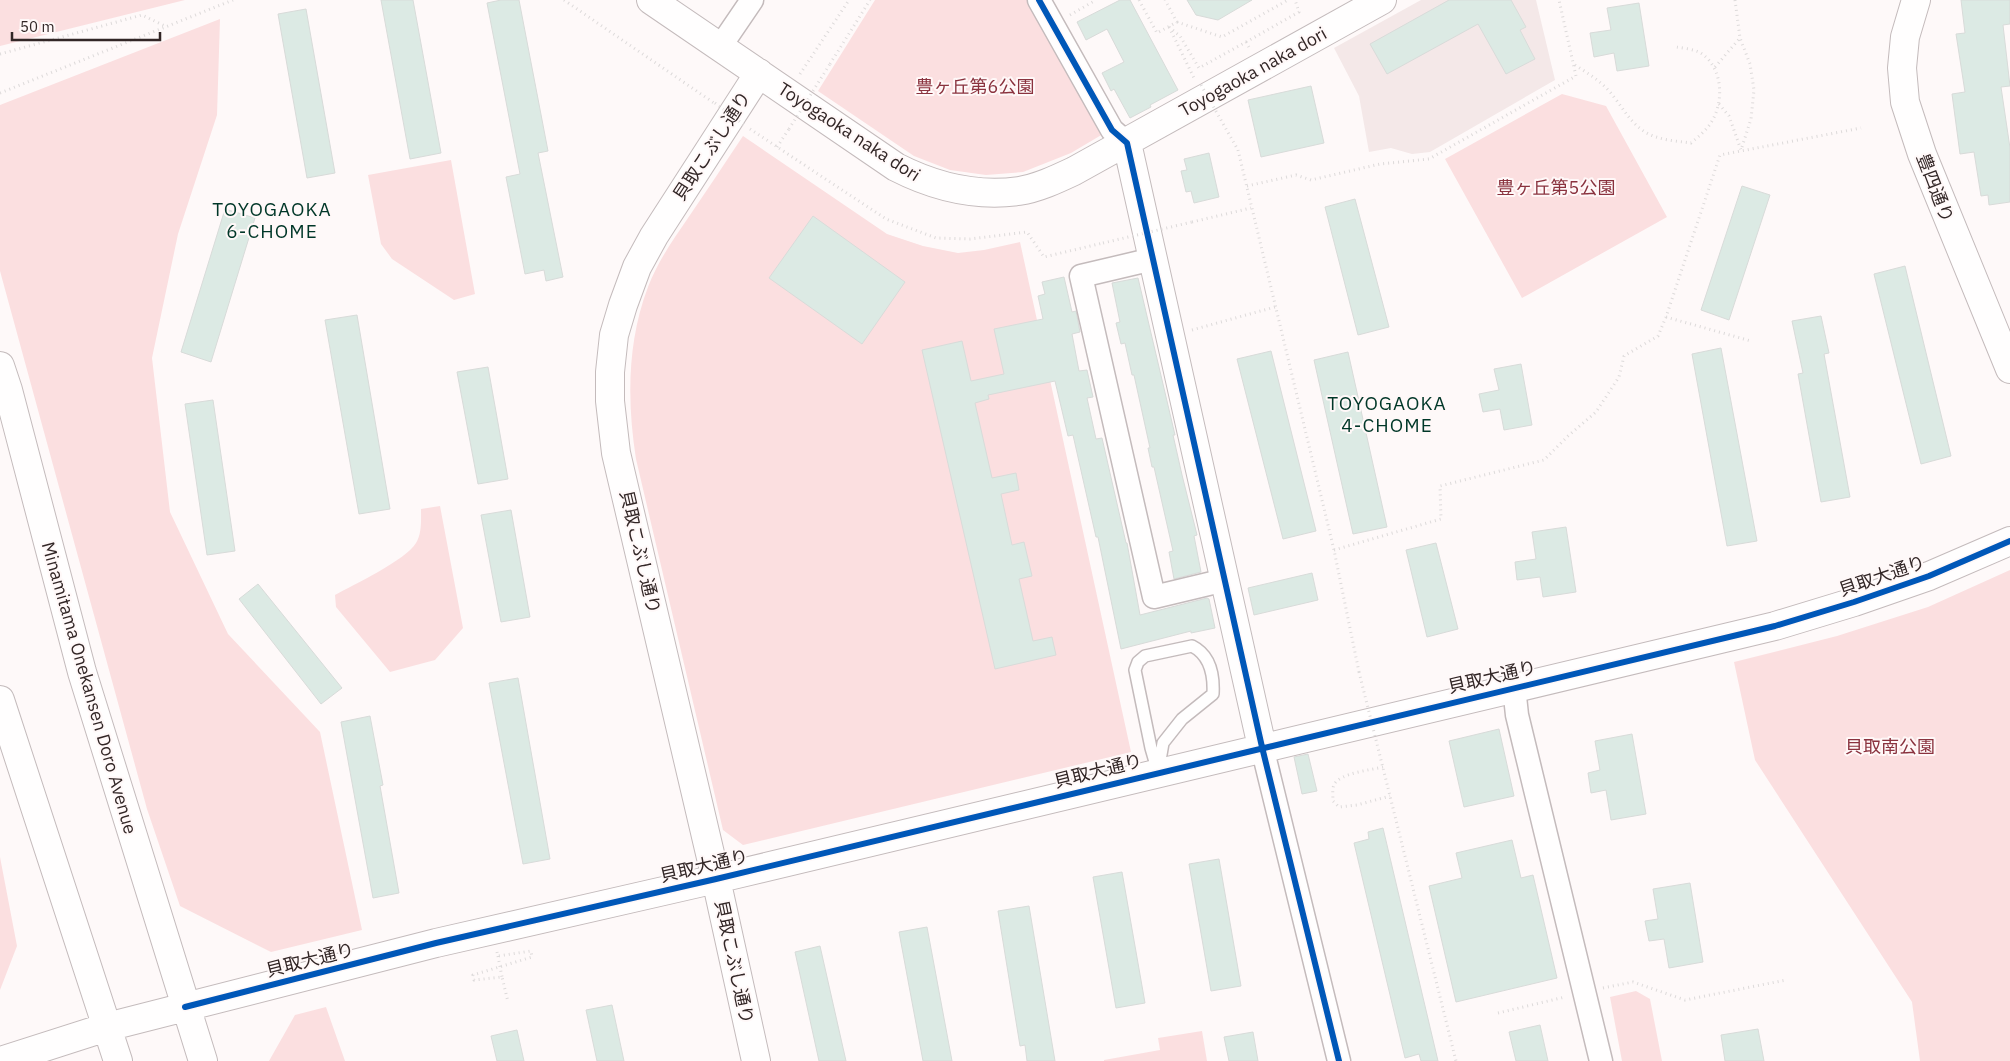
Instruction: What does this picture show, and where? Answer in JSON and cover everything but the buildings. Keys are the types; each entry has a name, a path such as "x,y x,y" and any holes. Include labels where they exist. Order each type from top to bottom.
{"street":[{"name":"Toyogaoka naka dori","path":"651,0 896,166 920,179 950,188 988,193 1021,191 1074,172 1382,0"},
{"path":"720,47 752,0"},
{"path":"1039,0 1112,130 1128,143 1262,747 1339,1061"},
{"name":"豊四通り","path":"1916,0 1905,37 1902,68 1905,102 1928,171 2010,369"},
{"name":"貝取こぶし通り","path":"756,1061 716,879 616,453 610,400 610,372 614,335 637,267 654,236 759,73"},
{"path":"1153,259 1081,276 1083,286 1154,597 1225,580"},
{"name":"Minamitama Onekansen Doro Avenue","path":"0,366 82,672 203,1061"},
{"name":"貝取大通り","path":"1,1061 107,1027 436,943 716,879 1262,747 1775,626 1854,602 1929,576 2010,541"},
{"path":"1514,687 1517,714 1586,992 1601,1061"},
{"path":"0,700 118,1061"}],"lane":[{"path":"1192,646 1200,650 1208,660 1214,684 1213,694 1182,719 1163,743 1158,772 1151,748 1135,670 1138,662 1145,656 1192,646"}],"path":[{"path":"0,93 233,0"},
{"path":"564,0 747,127 886,219 936,238 970,239 1027,232 1044,257 1251,208"},
{"path":"800,74 849,0"},
{"path":"777,147 870,0"},
{"path":"1053,25 1096,0"},
{"path":"1139,0 1157,33 1177,22"},
{"path":"1165,0 1177,22 1222,37 1288,0"},
{"path":"1169,26 1180,36 1199,68 1299,12 1295,0"},
{"path":"1247,186 1296,175 1311,180 1380,164 1429,159 1576,76 1559,0"},
{"path":"1734,0 1740,38 1750,64 1754,90 1751,119 1741,150"},
{"path":"0,54 142,15 167,27"},
{"path":"1169,26 1173,39 1194,79"},
{"path":"1715,67 1740,38"},
{"path":"1242,54 1250,50 1246,42"},
{"path":"1574,65 1594,77 1613,96 1625,114 1646,133 1672,141 1691,143 1704,132 1713,120 1719,104 1720,94 1715,67 1708,59 1697,52 1676,47"},
{"path":"1202,77 1202,85 1238,150 1334,550 1359,672 1456,1061"},
{"path":"1719,104 1729,116 1741,150"},
{"path":"1334,550 1441,519 1440,486 1544,460 1596,412 1619,377 1624,356 1658,336 1720,155 1861,128"},
{"path":"1170,335 1275,307"},
{"path":"1666,317 1751,341"},
{"path":"1383,767 1350,774 1338,779 1333,786 1333,801 1339,807 1357,805 1390,796"},
{"path":"496,949 508,1002"},
{"path":"498,956 531,951 532,957 473,975 474,980 502,977"},
{"path":"1498,1013 1633,982 1685,1000 1786,980"}],"shaded area":[{"path":"1421,0 1536,0 1555,80 1430,152 1412,154 1391,148 1369,152 1359,96 1334,48"}],"green space":[{"path":"0,0 185,0 0,46"},
{"name":"豊ヶ丘第6公園","path":"875,0 1027,0 1103,134 1071,153 1023,172 986,175 950,170 914,156 818,91"},
{"path":"220,19 217,115 178,234 152,358 170,512 228,634 320,732 362,930 271,952 180,906 147,809 0,271 0,105"},
{"name":"豊ヶ丘第5公園","path":"1562,94 1606,106 1667,217 1522,298 1445,159"},
{"path":"743,136 887,234 923,246 958,253 984,250 1020,242 1131,752 743,845 723,830 636,459 630,394 636,329 652,277 671,243"},
{"path":"451,160 475,294 454,300 392,259 381,244 368,175"},
{"path":"440,506 463,628 435,660 390,672 336,607 335,595 402,557 416,543 421,527 421,509"},
{"name":"貝取南公園","path":"2010,570 2010,1061 1920,1061 1912,1002 1755,760 1734,662 1837,636 1928,607"},
{"path":"0,857 17,946 0,990"},
{"path":"1636,991 1650,999 1662,1061 1622,1061 1610,997"},
{"path":"326,1007 345,1061 269,1061 295,1015"},
{"path":"1202,1031 1207,1061 1104,1061 1160,1050 1158,1038"}],"cycle path":[{"path":"1039,0 1112,130 1127,143 1262,747 1339,1061"},
{"path":"185,1007 436,943 716,879 1775,626 1854,602 1929,576 2010,541"}],"district":[{"name":"TOYOGAOKA 6-CHOME","path":"272,220"},
{"name":"TOYOGAOKA 4-CHOME","path":"1387,414"}]}
